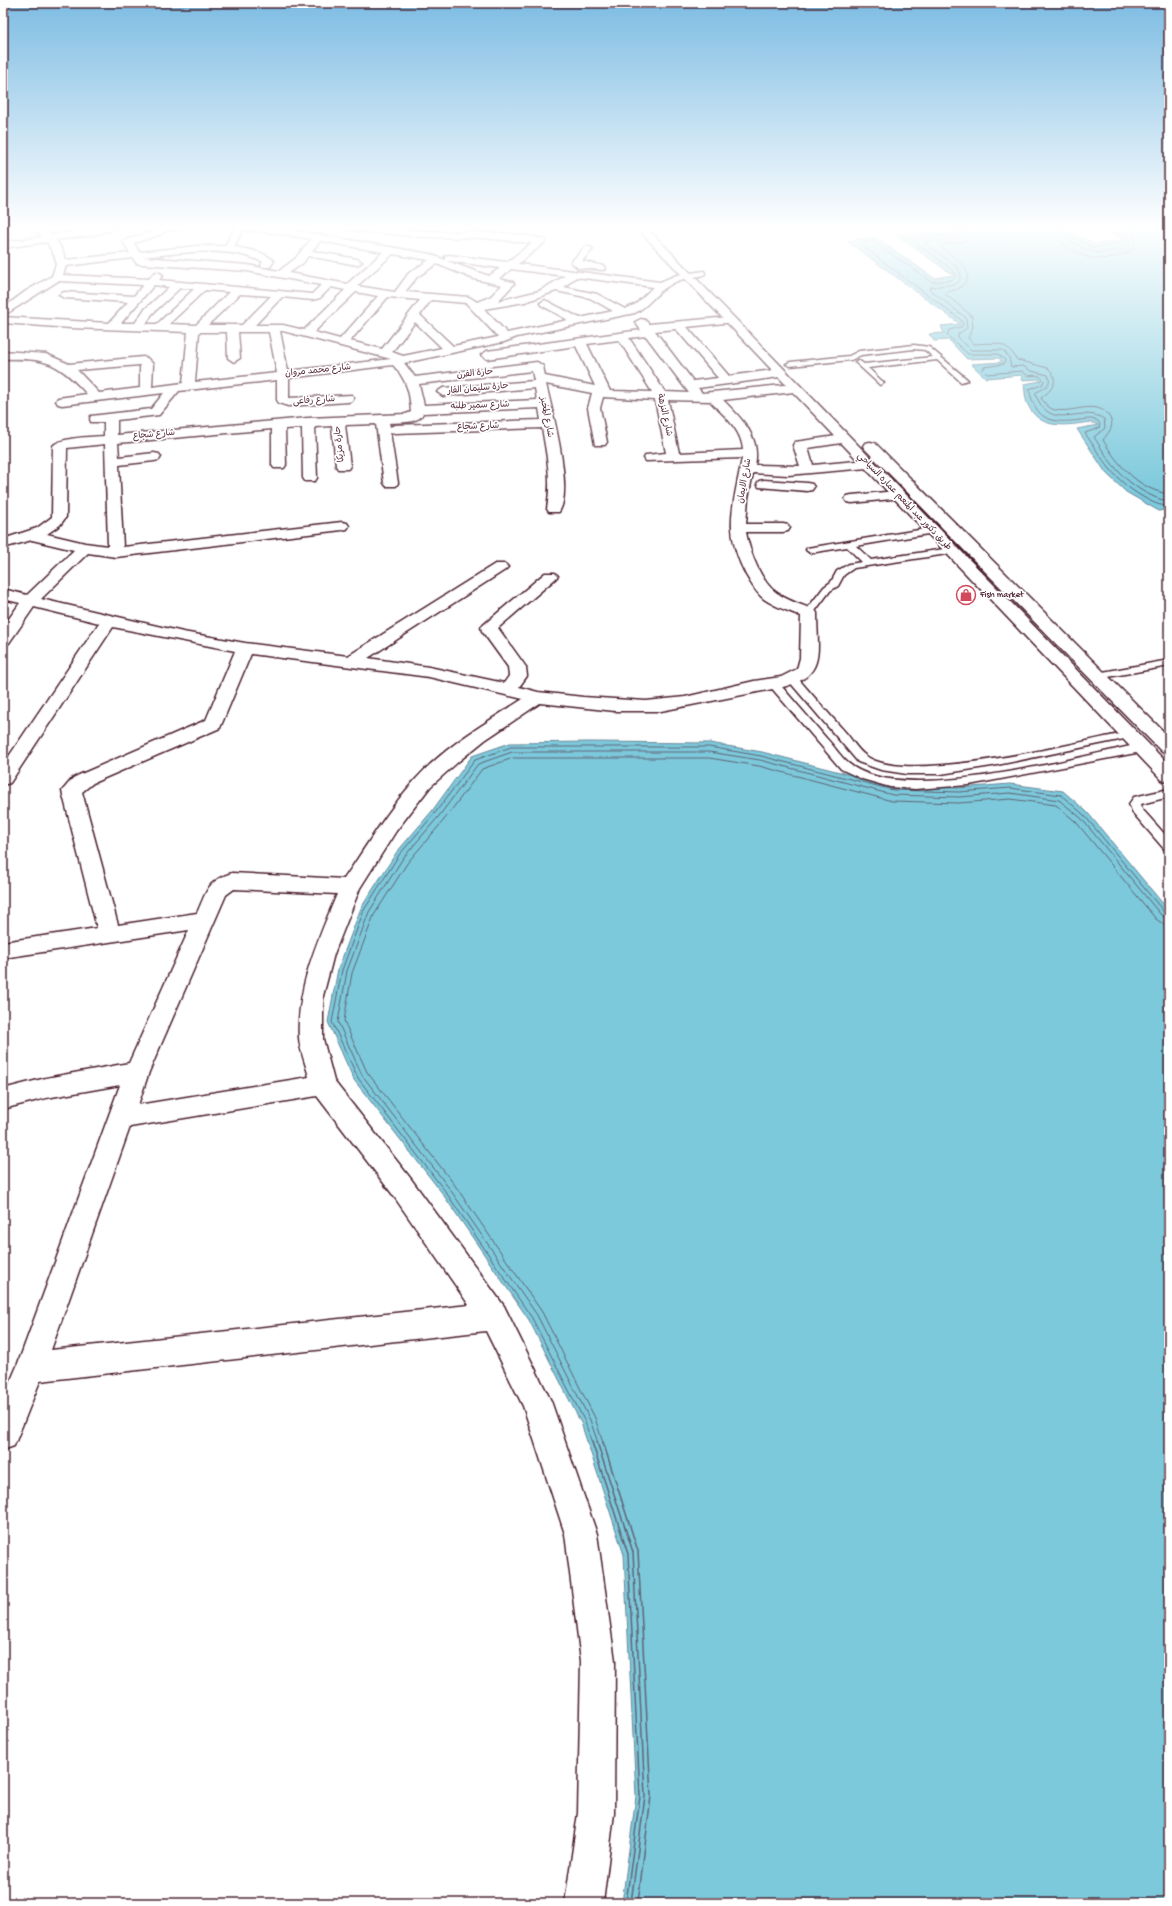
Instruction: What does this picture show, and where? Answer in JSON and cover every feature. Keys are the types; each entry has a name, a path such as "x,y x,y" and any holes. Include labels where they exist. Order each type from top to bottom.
{"street":[{"path":"71,325 80,316"},
{"path":"112,326 121,316"},
{"path":"139,326 145,316"},
{"path":"160,327 172,316"},
{"path":"116,552 111,439 103,418 155,412 183,386 196,328 207,316"},
{"path":"246,328 258,316"},
{"path":"307,333 323,316"},
{"path":"343,342 366,316"},
{"path":"394,361 414,316"},
{"path":"415,316 451,350"},
{"name":"شارع المخبز","path":"487,316 508,336 526,349 534,358 557,473 554,509"},
{"path":"569,316 578,321"},
{"name":"شارع محمد مروان","path":"62,401 394,361 451,350 602,316"},
{"name":"شارع الايمان","path":"633,316 648,330 690,385 706,397 745,433 750,447 750,454 746,476 740,540 756,579 769,595 809,613"},
{"name":"طريق دكتور عبد المنعم عماره السياحي","path":"726,316 785,369 1169,748"},
{"name":"طريق دكتور عبد المنعم عماره السياحي","path":"738,316 785,369 794,388 1169,776"},
{"path":"535,319 545,328"},
{"path":"3,320 71,325 232,329 274,328 307,333 343,342 394,361 412,380 417,394 417,409 415,416 383,424 391,483"},
{"path":"340,355 352,354 394,361 469,358 622,336 679,325 730,320"},
{"path":"679,325 726,380"},
{"name":"شارع رفاعى","path":"274,328 283,375 284,402 292,403 348,398"},
{"path":"232,329 234,358"},
{"path":"320,336 314,344 326,370"},
{"name":"شارع النزهة","path":"622,336 661,396 673,457"},
{"path":"580,342 602,392"},
{"path":"3,355 38,356 48,358 69,368 96,397"},
{"path":"265,364 294,360"},
{"path":"69,368 143,361 147,364 146,391"},
{"path":"228,368 243,366"},
{"name":"حارة مزيكا","path":"343,466 341,421 348,398 352,367"},
{"path":"690,385 785,369"},
{"path":"131,379 147,377"},
{"path":"539,377 602,392 661,396 706,397 794,388"},
{"name":"حارة الفرن","path":"412,380 539,377"},
{"name":"حارة سليمان الفار","path":"417,394 539,377"},
{"path":"85,384 100,382"},
{"path":"218,394 222,382"},
{"path":"600,442 594,408 602,392"},
{"name":"شارع سمير طلبه","path":"417,409 543,404"},
{"name":"شارع شجاع","path":"3,544 47,529 58,521 61,445 111,439 308,422 341,421 383,424 547,424"},
{"path":"308,422 310,478"},
{"path":"278,424 279,465"},
{"path":"808,469 800,445 843,439"},
{"path":"651,458 750,454"},
{"path":"112,462 154,458"},
{"path":"746,476 867,464"},
{"path":"746,476 807,487"},
{"path":"852,499 898,495"},
{"path":"31,534 85,548 116,552 342,526"},
{"path":"740,528 784,528"},
{"path":"3,639 30,601 85,548"},
{"path":"353,660 500,567"},
{"path":"509,688 518,676 517,667 490,631 489,627 550,576"},
{"path":"3,594 108,622 174,637 245,648 398,666 509,688 537,697 616,706 662,706 708,698 783,680 804,672 809,662 809,613"},
{"path":"3,779 108,622"},
{"path":"109,934 101,896 72,791 80,782 86,779 214,724 245,648"},
{"path":"537,697 479,736 423,783 389,826 350,887 323,954 312,996 310,1039 323,1085 402,1187 494,1316 536,1401 581,1534 598,1661 596,1813 584,1903"},
{"path":"6,1418 31,1367 122,1118 137,1072 217,891 222,885 232,881 350,887"},
{"path":"3,950 204,920"},
{"path":"3,1099 46,1088 137,1072"},
{"path":"122,1118 323,1085"},
{"path":"31,1367 494,1316"}],"lane":[{"path":"785,369 853,357 860,353 918,347 930,350 964,380"},
{"path":"853,357 880,383"},
{"path":"862,366 940,358"},
{"path":"810,550 931,531"},
{"path":"849,544 868,564"},
{"path":"809,613 827,589 835,584 840,573 844,569 951,550"},
{"path":"1097,676 1164,664 1169,673"},
{"path":"783,680 862,759 871,764 895,768 941,770 992,762 1129,735"},
{"path":"783,680 845,766 863,776 894,783 926,785 962,783 1141,748"},
{"path":"894,783 895,768"},
{"path":"1169,793 1138,800 1135,804 1137,810 1169,847"}],"water":[{"path":"949,316 1169,316 1169,509 1159,511 1126,492 1106,473 1077,429 1098,425 1090,423 1062,425 1049,423 1043,421 1032,412 1027,403 1024,384 1041,381 1038,379 1022,380 1022,375 986,378 971,364 1002,362 999,358 967,359 949,340 934,341 929,334 944,333 941,326 960,324"},
{"path":"510,743 710,743 762,752 894,786 959,788 1010,784 1063,791 1087,812 1169,911 1169,1903 622,1903 636,1796 624,1555 581,1423 529,1320 442,1193 354,1080 328,1022 338,969 361,908 396,853 432,811 472,756"}],"place":[{"name":"Fish market","path":"966,595"}]}
